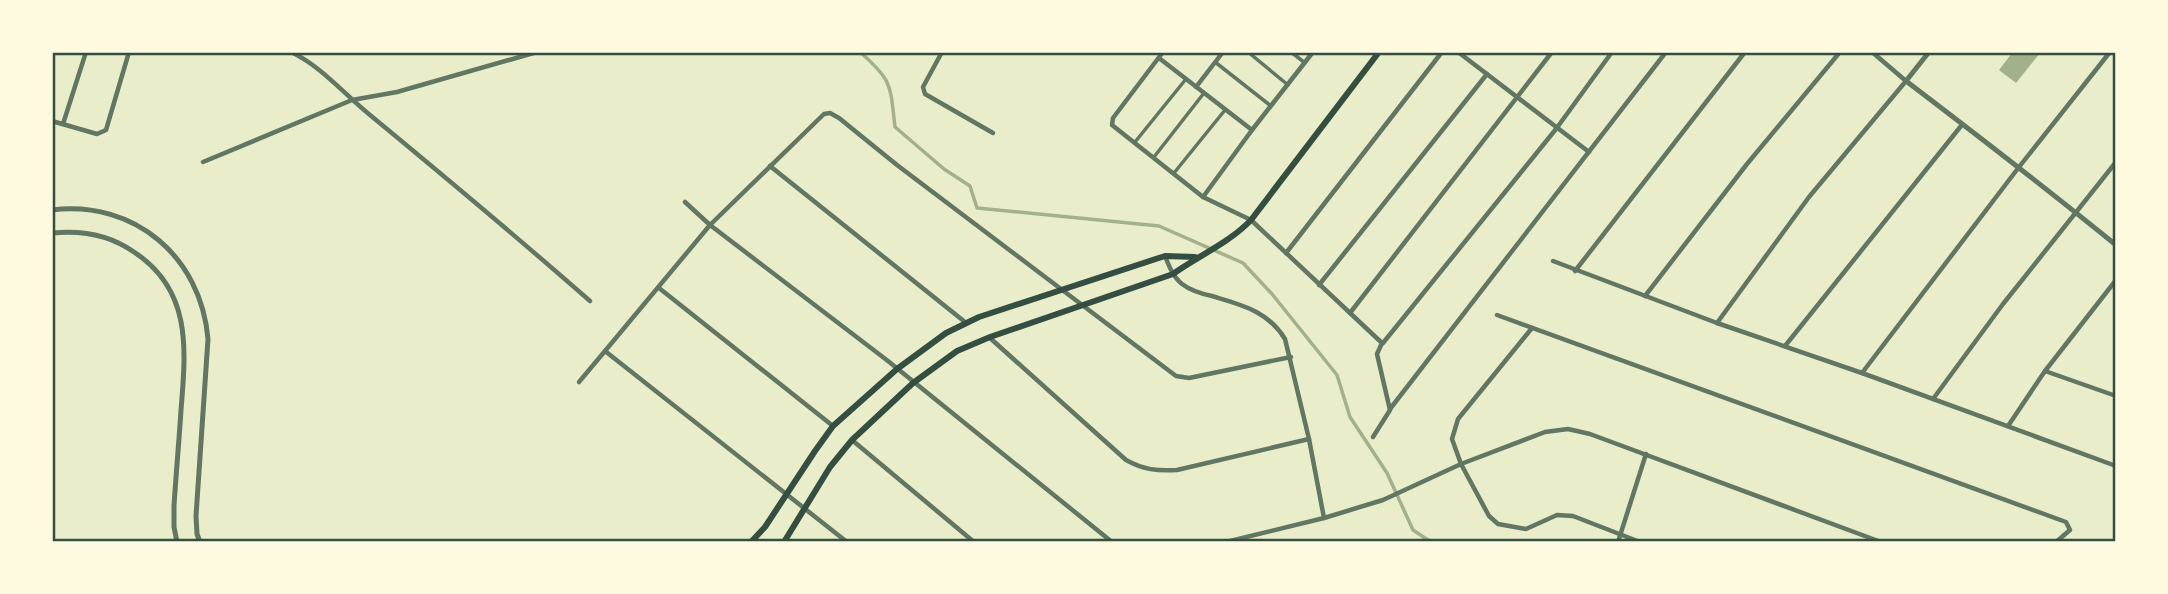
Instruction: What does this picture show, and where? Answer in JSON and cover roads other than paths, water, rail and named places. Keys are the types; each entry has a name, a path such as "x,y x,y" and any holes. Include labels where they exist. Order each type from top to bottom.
{"main road":[{"path":"784,541 830,467 852,440 913,383 957,351 989,337 1173,274 1245,226 1379,52"},
{"path":"751,541 765,527 833,426 897,369 946,333 965,322 1165,256 1197,257"}],"street":[{"path":"63,124 86,52"},
{"path":"52,121 97,134 106,130 130,52"},
{"path":"291,52 308,60 590,301"},
{"path":"203,162 352,100 397,92 537,52"},
{"path":"942,52 923,87 925,94 993,133"},
{"path":"1196,87 1223,52"},
{"path":"1248,52 1288,85"},
{"path":"1291,52 1305,63"},
{"path":"1203,197 1314,52"},
{"path":"1286,253 1442,52"},
{"path":"1458,52 1589,152"},
{"path":"1350,313 1552,52"},
{"path":"1390,410 1377,354 1382,343 1556,129 1612,52"},
{"path":"1373,437 1390,410 1665,52"},
{"path":"1575,271 1745,52"},
{"path":"1645,296 1747,164 1840,52"},
{"path":"1872,52 1961,126 2019,167 2116,245"},
{"path":"1717,323 1809,197 1929,52"},
{"path":"1862,373 2110,52"},
{"path":"1252,130 1186,79 1161,55 1111,121 1112,125 1203,197 1251,220 1382,343"},
{"path":"1215,62 1271,106"},
{"path":"1319,285 1487,74"},
{"path":"1135,142 1186,79"},
{"path":"1154,158 1204,93"},
{"path":"1174,173 1225,110"},
{"path":"579,382 710,225 819,117 830,113 1183,379 1291,357"},
{"path":"1785,346 1961,126"},
{"path":"1933,399 2003,304 2116,162"},
{"path":"770,166 965,322"},
{"path":"685,202 710,225 897,369 1112,541"},
{"path":"52,210 89,209 135,224 168,249 181,264 197,291 208,339 196,516 200,541"},
{"path":"52,233 85,233 132,250 161,277 178,308 185,358 174,506 177,541"},
{"path":"1165,256 1173,274 1182,284 1200,293 1248,307 1261,313 1279,328 1291,357 1324,518"},
{"path":"1553,261 1717,323 2116,466"},
{"path":"2008,426 2045,371 2116,280"},
{"path":"659,288 833,426"},
{"path":"1497,315 2066,522 2070,530 2056,541"},
{"path":"1532,328 1458,419 1452,439 1461,464 1489,516 1499,524 1526,529 1557,515 1573,516 1640,541"},
{"path":"989,337 1126,460 1139,467 1156,471 1177,470 1309,439"},
{"path":"605,351 847,541"},
{"path":"2045,371 2116,396"},
{"path":"1226,541 1324,518 1383,500 1461,464 1545,432 1568,429 1646,454 1881,541"},
{"path":"852,440 974,541"},
{"path":"1618,541 1646,454"}],"waterway":[{"path":"860,52 879,70 888,85 895,127 944,169 970,186 977,208 1159,226 1243,263 1272,294 1337,375 1350,417 1387,473 1413,530 1431,542"}]}
